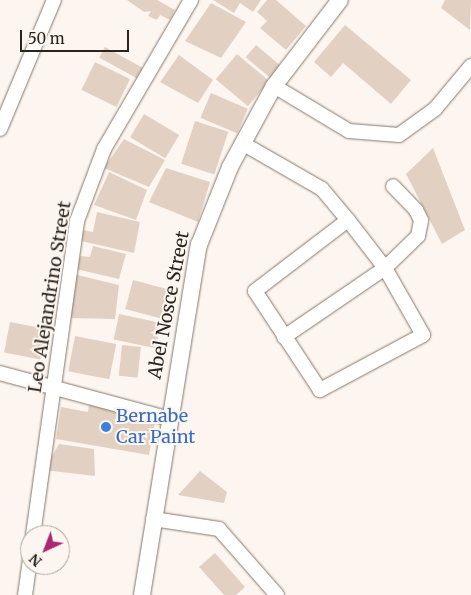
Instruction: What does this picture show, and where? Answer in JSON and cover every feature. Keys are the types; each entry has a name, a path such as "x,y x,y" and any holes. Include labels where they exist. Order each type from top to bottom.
{"street":[{"path":"0,129 54,0"},
{"name":"Leo Alejandrino Street","path":"34,525 77,221 88,186 191,0"},
{"name":"Abel Nosce Street","path":"142,595 167,418 199,244 242,143 274,86 340,0"},
{"path":"274,86 349,131 399,135 435,109 471,66"},
{"path":"242,143 308,178 348,220 385,268 423,335 320,390 255,291 348,220"},
{"path":"284,337 385,268 421,228 416,210 393,186"},
{"path":"0,373 167,418"},
{"path":"153,519 219,529 277,595"},
{"path":"25,595 28,575"}],"building":[{"path":"127,0 157,0 175,10 170,20 160,15 157,20 148,16 151,11 144,12"},
{"path":"213,0 261,0 253,12 240,3 234,13"},
{"path":"267,0 276,0 306,26 286,50 260,28 267,21 257,12"},
{"path":"445,0 471,0 470,30 441,8"},
{"path":"211,3 246,22 221,58 185,41"},
{"path":"345,25 411,80 391,104 343,63 331,77 314,62"},
{"path":"256,45 281,66 271,78 246,57"},
{"path":"105,47 143,68 137,78 99,57"},
{"path":"237,54 269,81 248,106 216,79"},
{"path":"179,55 213,80 198,103 160,82"},
{"path":"95,62 130,79 116,107 81,90"},
{"path":"211,93 248,109 237,133 200,118"},
{"path":"144,114 179,135 165,158 130,137"},
{"path":"195,121 228,132 214,175 181,164"},
{"path":"124,139 165,160 149,187 104,168"},
{"path":"433,148 465,230 442,244 406,174"},
{"path":"166,168 210,182 198,222 149,202"},
{"path":"109,172 147,190 136,220 94,205"},
{"path":"97,212 140,222 134,253 81,241 83,230 93,232"},
{"path":"93,246 126,254 119,279 76,269 80,256 90,257"},
{"path":"73,274 119,285 115,319 69,318"},
{"path":"133,280 171,290 163,319 125,309"},
{"path":"119,314 161,323 156,348 114,339"},
{"path":"10,322 46,329 40,359 4,352"},
{"path":"75,336 116,344 109,379 68,371"},
{"path":"122,345 141,347 138,378 119,376"},
{"name":"Bernabe Car Paint","path":"89,404 156,416 149,455 56,439 61,407 88,412"},
{"path":"59,444 94,449 95,476 44,470"},
{"path":"200,471 227,492 224,503 178,495"},
{"path":"215,553 245,587 236,595 224,595 199,567"}],"place":[{"name":"Bernabe Car Paint","path":"106,427"}]}
